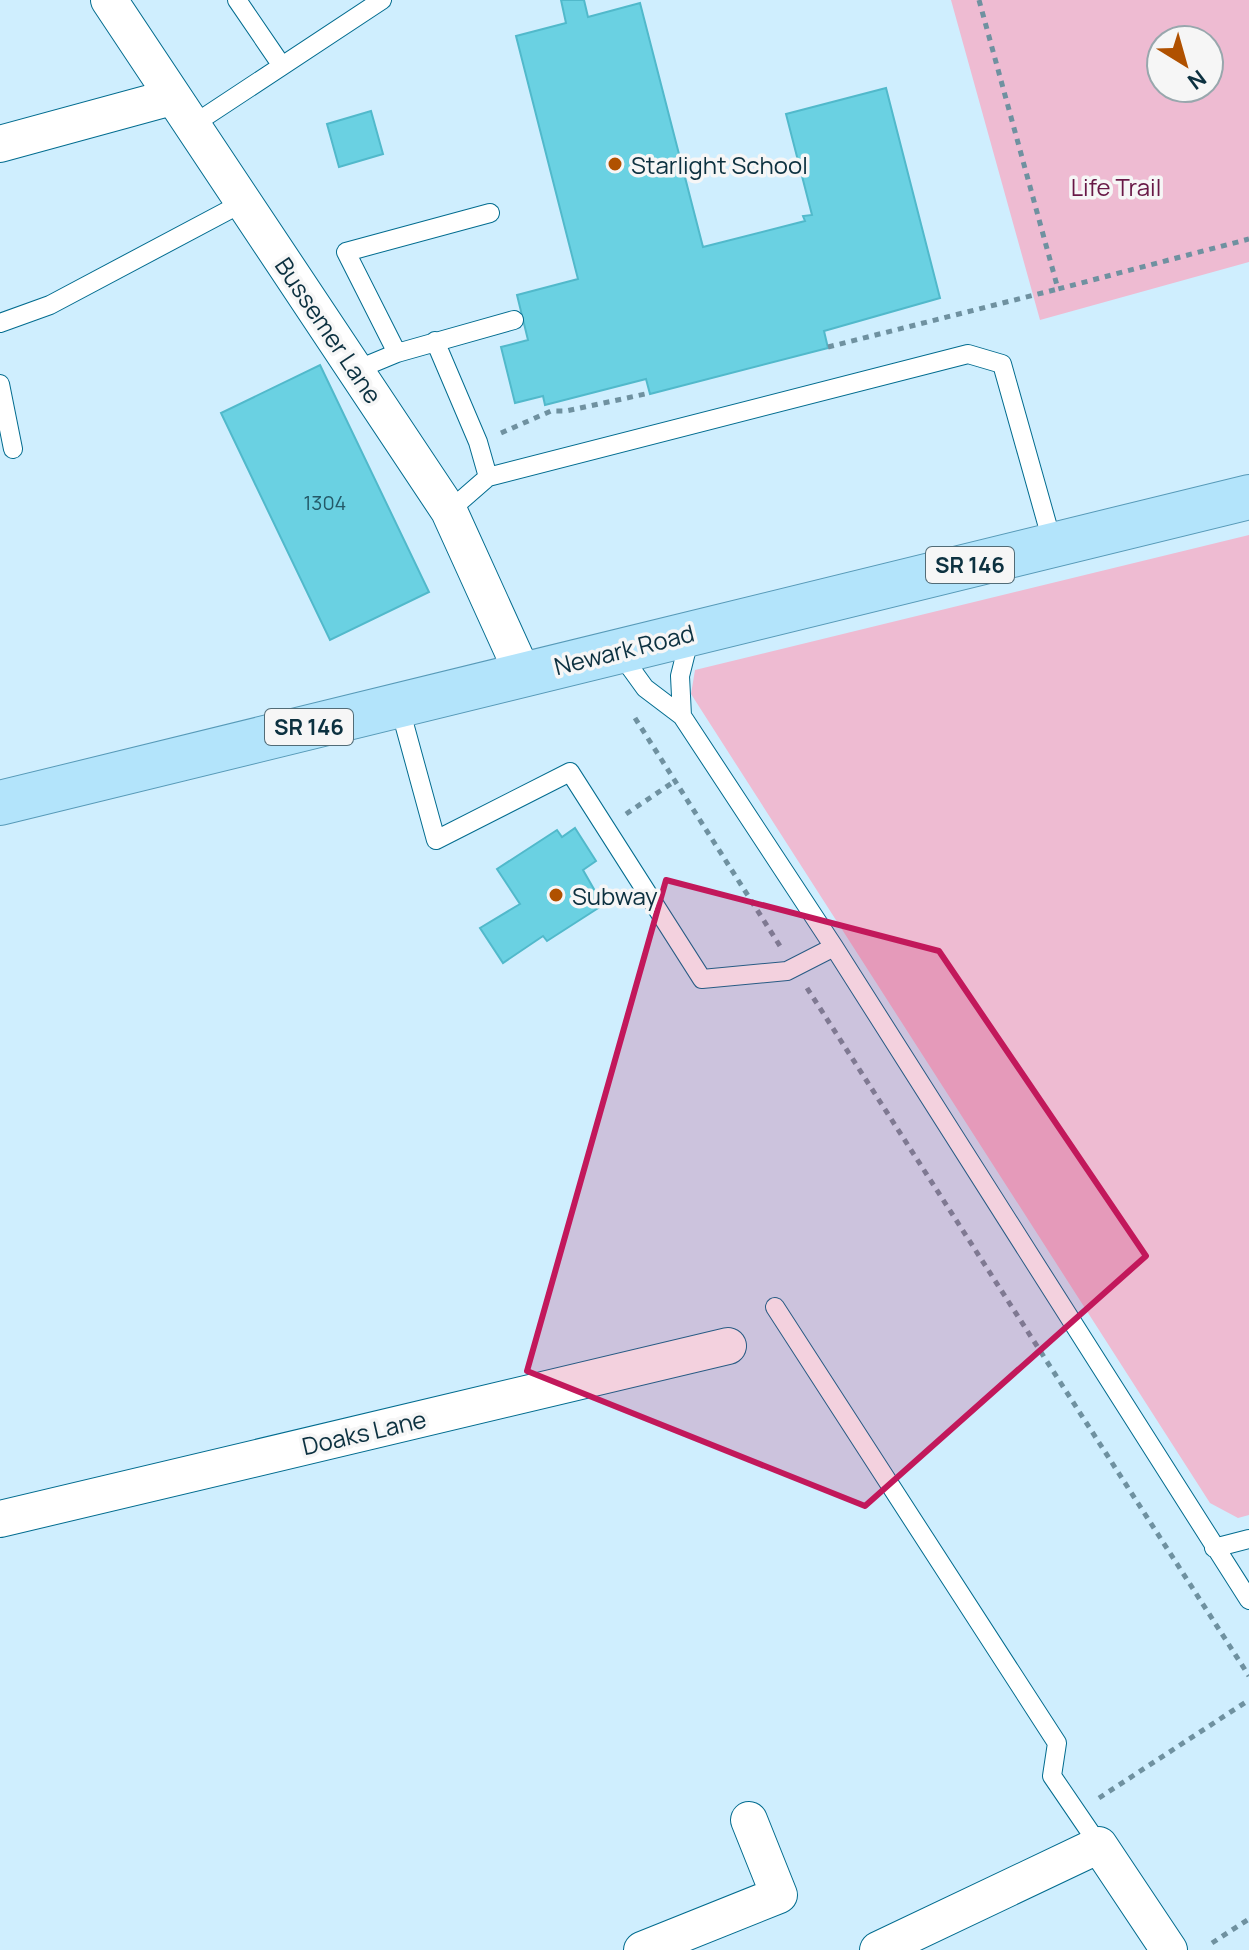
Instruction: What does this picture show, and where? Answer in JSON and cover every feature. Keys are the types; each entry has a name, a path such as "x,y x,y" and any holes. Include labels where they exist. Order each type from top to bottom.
{"main road":[{"name":"Newark Road","path":"0,803 1249,497"}],"street":[{"name":"Bussemer Lane","path":"109,0 449,511 523,674"},
{"path":"0,144 182,111"},
{"name":"Doaks Lane","path":"0,1519 728,1346"},
{"path":"642,1950 779,1895 749,1820"},
{"path":"878,1950 1099,1845 1169,1950"}],"lane":[{"path":"237,0 282,66"},
{"path":"182,111 282,66 382,0"},
{"path":"0,323 50,305 244,202"},
{"path":"397,353 346,252 490,213"},
{"path":"356,370 397,353 514,320"},
{"path":"435,341 478,442 488,477"},
{"path":"449,511 488,477 968,354 1002,364 1053,545"},
{"path":"0,384 13,449"},
{"path":"682,716 680,676 691,633"},
{"path":"618,650 645,688 682,716 834,947 1249,1600"},
{"path":"399,705 436,840 570,772 702,979 787,971 834,947"},
{"path":"775,1307 1057,1743 1052,1776 1099,1845"},
{"path":"1214,1548 1249,1539"}],"path":[{"path":"979,0 1058,289"},
{"path":"828,347 1249,239"},
{"path":"478,442 551,411 566,411 650,393"},
{"path":"635,716 1249,1676"},
{"path":"605,827 675,781"},
{"path":"1077,1812 1249,1700"},
{"path":"1212,1943 1249,1919"}],"highlighted area":[{"path":"666,880 939,951 1146,1256 865,1506 527,1371"}],"green space":[{"name":"Life Trail","path":"951,0 1249,0 1249,262 1040,320"},
{"path":"1249,535 1249,1515 1238,1518 1210,1503 691,694 695,670"}],"building":[{"name":"Starlight School","path":"561,0 584,0 588,17 640,3 703,247 805,221 803,216 812,215 786,114 886,88 940,298 824,331 828,348 650,394 646,379 545,405 543,396 515,403 501,347 528,340 517,295 578,279 516,36 566,23"},
{"path":"371,111 383,154 339,167 327,124"},
{"path":"320,365 429,592 330,640 221,413"},
{"name":"Subway","path":"575,828 596,861 583,870 603,905 547,941 543,936 503,963 480,928 520,904 497,869 557,830 562,837"}],"place":[{"name":"Starlight School","path":"615,164"},
{"name":"Subway","path":"556,895"}]}
